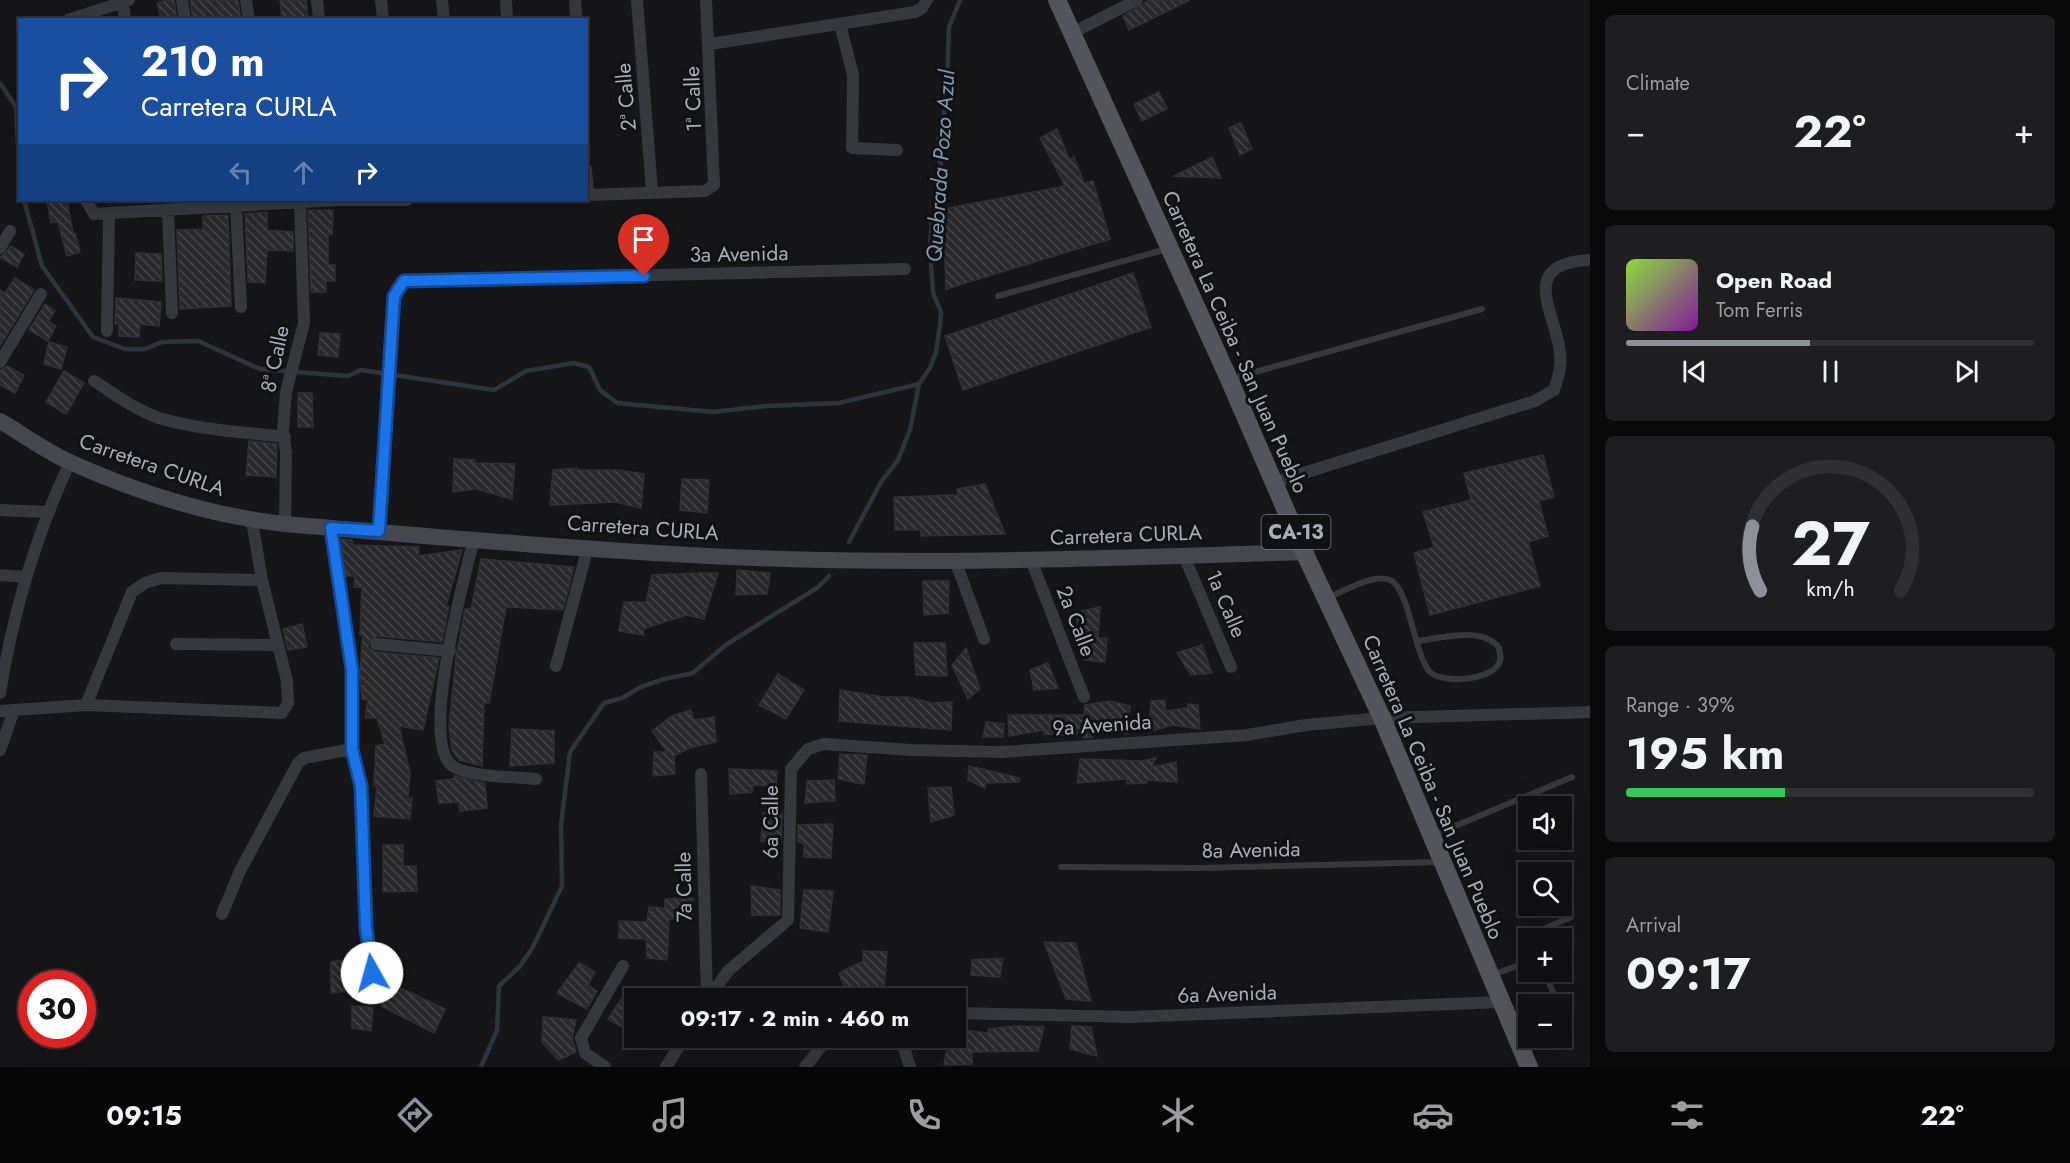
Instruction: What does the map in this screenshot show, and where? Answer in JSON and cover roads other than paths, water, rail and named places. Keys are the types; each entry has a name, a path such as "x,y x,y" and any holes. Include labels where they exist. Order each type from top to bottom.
{"main road":[{"name":"Carretera La Ceiba - San Juan Pueblo","path":"1057,0 1229,379 1304,552 1382,718 1501,1002 1518,1027"},
{"name":"Carretera CURLA","path":"0,421 70,462 184,504 252,520 285,524 674,554 1031,560 1304,552"},
{"name":"Carretera La Ceiba - San Juan Pueblo","path":"1528,1048 1529,1067"}],"street":[{"path":"182,0 185,18"},
{"path":"246,0 249,18"},
{"path":"317,0 319,18"},
{"path":"381,0 383,18"},
{"path":"442,0 444,18"},
{"path":"506,0 507,18"},
{"path":"574,0 576,18"},
{"name":"2ª Calle","path":"637,0 652,191"},
{"name":"1ª Calle","path":"652,191 705,191 714,185 716,179 706,0"},
{"path":"710,44 915,12 922,8 927,0"},
{"path":"1072,33 1137,0"},
{"path":"74,18 126,1 125,18"},
{"path":"840,24 853,75 852,148 897,150"},
{"path":"588,194 652,191"},
{"path":"87,201 94,214 148,205 168,210 210,203 236,206 319,201"},
{"name":"8ª Calle","path":"285,524 285,437 289,379 304,323 300,202"},
{"path":"236,206 241,307"},
{"path":"168,210 172,313"},
{"path":"107,331 109,213"},
{"path":"0,248 10,231"},
{"path":"1275,482 1535,401 1554,390 1561,366 1545,296 1546,278 1558,265 1590,260"},
{"name":"3a Avenida","path":"379,531 394,296 397,288 404,281 905,269"},
{"path":"0,362 41,294"},
{"path":"94,381 131,405 159,418 208,428 285,437"},
{"path":"0,693 8,639 26,577 47,512 70,462"},
{"path":"0,510 47,512"},
{"path":"0,711 86,705 282,713 288,703 287,681 262,580 252,520"},
{"path":"331,528 352,670 352,749 361,786 366,928 374,987"},
{"path":"474,538 443,678 439,729 445,758 454,767 465,771 536,779"},
{"path":"556,666 588,547"},
{"name":"1a Calle","path":"1184,556 1231,667"},
{"path":"955,560 984,639"},
{"name":"2a Calle","path":"1031,560 1084,697"},
{"path":"0,575 26,577"},
{"path":"86,705 132,592 145,583 161,579 262,580"},
{"path":"176,644 278,645"},
{"path":"376,644 450,651"},
{"path":"0,750 14,710"},
{"name":"9a Avenida","path":"825,744 911,750 1002,752 1247,735 1306,725 1382,718 1590,712"},
{"name":"6a Calle","path":"716,988 728,972 788,920 791,769 808,749 825,744"},
{"path":"222,914 240,871 298,762 303,758 352,749"},
{"name":"7a Calle","path":"701,774 707,988"},
{"path":"605,1067 585,1053 581,1038 623,966"},
{"name":"6a Avenida","path":"966,1012 1131,1017 1501,1002"},
{"path":"666,1067 678,1048"},
{"path":"805,1067 820,1048"},
{"path":"904,1048 910,1067"}],"lane":[{"path":"998,296 1168,248"},
{"path":"1229,379 1482,309"},
{"path":"1326,598 1361,584 1383,579 1392,581 1398,587 1418,640 1430,671 1440,678 1452,679 1485,674 1497,668 1501,659 1499,648 1488,638 1473,635 1418,640"},
{"path":"1431,836 1572,777"},
{"name":"8a Avenida","path":"1061,867 1199,868 1442,862"},
{"path":"1546,928 1571,917"},
{"path":"1490,976 1518,966"}],"waterway":[{"name":"Quebrada Pozo Azul","path":"24,201 42,266 93,337 125,349 145,349 162,342 198,341 260,369 348,376 361,370 494,390 526,371 574,363 589,367 600,390 617,403 713,412 766,406 839,403 919,384 930,368 936,352 941,312 933,293 930,249 932,220 939,200 942,175 938,144 946,107 949,27 960,0"},
{"name":"Quebrada Pozo Azul","path":"0,83 16,107 18,146"},
{"path":"849,542 881,482 898,460 910,430 919,384"},
{"path":"481,1067 497,1030 499,986 520,966 533,947 562,886 561,825 570,752 604,703 622,698 641,687 664,679 693,673 727,644 817,588 829,576"}]}
